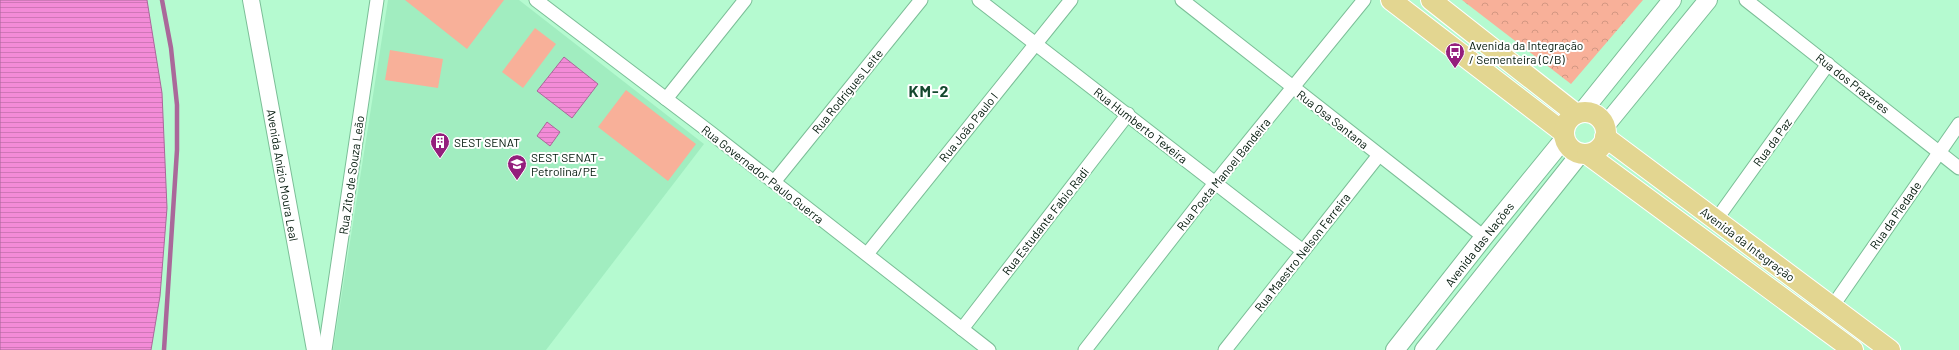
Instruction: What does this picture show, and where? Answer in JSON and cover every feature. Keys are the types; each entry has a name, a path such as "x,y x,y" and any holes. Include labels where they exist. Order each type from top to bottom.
{"main road":[{"path":"1392,0 1564,136 1570,149 1584,154 1600,148 1605,132 1708,0"},
{"path":"1431,0 1579,113 1596,115 1605,132"},
{"path":"1564,136 1567,121 1579,113 1672,0"},
{"name":"Avenida da Integração","path":"1605,132 1716,220 1890,350"},
{"name":"Avenida das Nações","path":"1395,350 1564,136"},
{"name":"Avenida das Nações","path":"1424,350 1584,154"},
{"name":"Avenida da Integração","path":"1584,154 1853,350"}],"street":[{"name":"Avenida Anízio Moura Leal","path":"251,0 315,350"},
{"name":"Rua Zito de Souza Leão","path":"325,350 377,0"},
{"name":"Rua Governador Paulo Guerra","path":"536,0 774,182 989,350"},
{"path":"666,99 745,0"},
{"name":"Rua Rodrigues Leite","path":"774,182 921,0"},
{"name":"Rua Humberto Texeira","path":"979,0 1303,251"},
{"name":"Rua João Paulo I","path":"867,254 1070,0"},
{"name":"Rua Osa Santana","path":"1182,0 1484,237"},
{"name":"Rua Poeta Manoel Bandeira","path":"1085,350 1215,183 1364,0"},
{"name":"Rua dos Prazeres","path":"1746,0 1959,168"},
{"name":"Rua da Paz","path":"1716,220 1828,64"},
{"name":"Rua Estudante Fabio Radi","path":"962,329 1128,114"},
{"name":"Rua da Piedade","path":"1832,306 1959,124"},
{"name":"Rua Maestro Nelson Ferreira","path":"1225,350 1379,155"}],"shaded area":[{"path":"0,0 147,0 162,93 167,208 160,296 151,350 0,350"},
{"name":"SEST SENAT - Petrolina/PE","path":"388,0 519,0 704,144 546,350 333,350"},
{"path":"564,57 598,84 572,118 537,91"},
{"path":"547,122 560,132 550,146 537,136"}],"green space":[{"path":"405,0 504,0 467,49"},
{"path":"1462,0 1643,0 1571,84"},
{"path":"535,28 556,44 523,88 502,72"},
{"path":"390,50 443,59 438,88 385,80"},
{"path":"626,90 696,144 668,181 598,127"}],"waterway":[{"path":"162,0 171,48 177,105 177,150 164,350"}],"place":[{"name":"Avenida da Integração / Sementeira (C/B)","path":"1455,69"},
{"name":"SEST SENAT","path":"440,159"},
{"name":"SEST SENAT - Petrolina/PE","path":"517,181"}],"district":[{"name":"KM-2","path":"929,90"}]}
